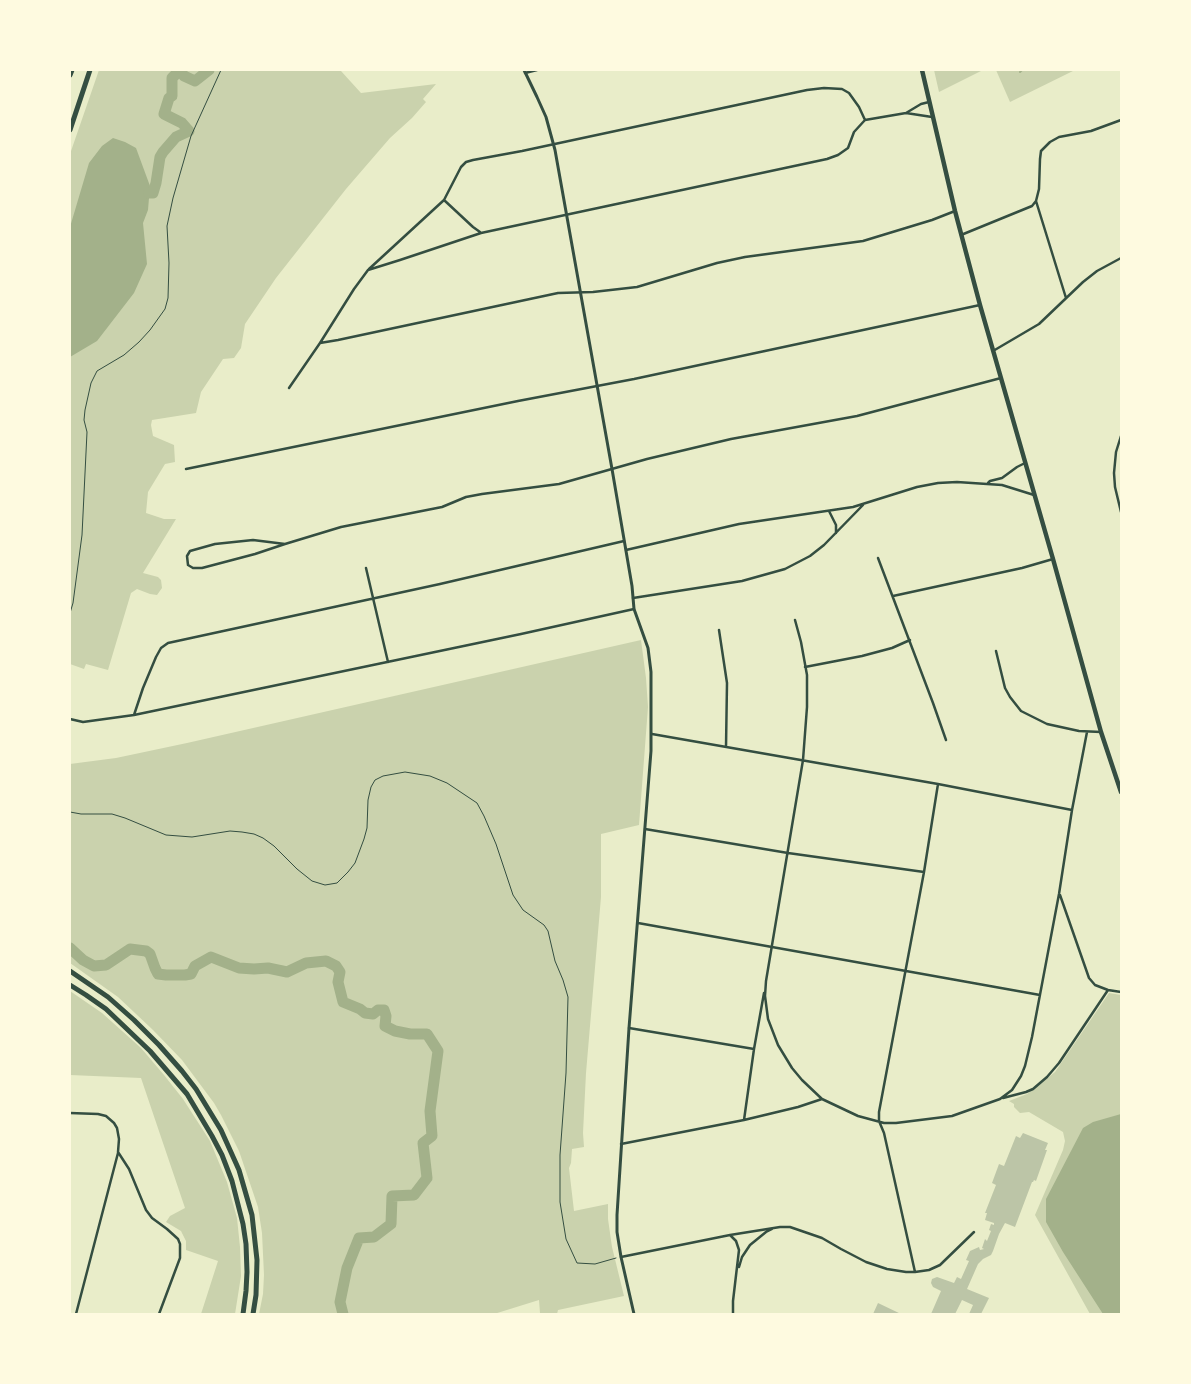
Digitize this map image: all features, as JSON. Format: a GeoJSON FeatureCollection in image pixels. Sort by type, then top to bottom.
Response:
{"type":"FeatureCollection","features":[{"type":"Feature","properties":{"kind":"highway"},"geometry":{"type":"LineString","coordinates":[[70,75],[72,70]]}},
{"type":"Feature","properties":{"kind":"highway"},"geometry":{"type":"LineString","coordinates":[[70,130],[90,70]]}},
{"type":"Feature","properties":{"kind":"highway"},"geometry":{"type":"LineString","coordinates":[[70,971],[108,998],[155,1040],[189,1080],[205,1102],[221,1130],[239,1170],[252,1215],[257,1260],[256,1295],[253,1314]]}},
{"type":"Feature","properties":{"kind":"highway"},"geometry":{"type":"LineString","coordinates":[[70,985],[96,1001],[116,1017],[156,1057],[192,1102],[215,1140],[233,1185],[245,1235],[247,1272],[243,1314]]}},
{"type":"Feature","properties":{"kind":"main road"},"geometry":{"type":"LineString","coordinates":[[922,70],[955,211],[980,305],[1101,732],[1121,792]]}},
{"type":"Feature","properties":{"kind":"street"},"geometry":{"type":"LineString","coordinates":[[537,70],[524,72],[538,97],[546,117],[553,144],[612,469],[634,609],[648,648],[651,672],[652,734],[629,1028],[617,1215],[617,1232],[621,1257],[634,1314]]}},
{"type":"Feature","properties":{"kind":"street"},"geometry":{"type":"LineString","coordinates":[[289,388],[368,270],[444,200],[457,172],[466,162],[824,88],[842,90],[848,93],[859,107],[865,120]]}},
{"type":"Feature","properties":{"kind":"street"},"geometry":{"type":"LineString","coordinates":[[906,113],[921,104],[929,102]]}},
{"type":"Feature","properties":{"kind":"street"},"geometry":{"type":"LineString","coordinates":[[368,270],[481,233],[838,156],[848,148],[854,132],[865,120],[906,113],[932,117]]}},
{"type":"Feature","properties":{"kind":"street"},"geometry":{"type":"LineString","coordinates":[[961,235],[1029,208],[1036,201],[1039,189],[1041,152],[1050,142],[1058,137],[1092,131],[1121,120]]}},
{"type":"Feature","properties":{"kind":"street"},"geometry":{"type":"LineString","coordinates":[[444,200],[481,233]]}},
{"type":"Feature","properties":{"kind":"street"},"geometry":{"type":"LineString","coordinates":[[1036,201],[1066,298]]}},
{"type":"Feature","properties":{"kind":"street"},"geometry":{"type":"LineString","coordinates":[[320,343],[558,292],[593,292],[637,287],[745,257],[863,241],[955,211]]}},
{"type":"Feature","properties":{"kind":"street"},"geometry":{"type":"LineString","coordinates":[[993,351],[1039,324],[1083,282],[1097,271],[1121,258]]}},
{"type":"Feature","properties":{"kind":"street"},"geometry":{"type":"LineString","coordinates":[[186,469],[597,386],[980,305]]}},
{"type":"Feature","properties":{"kind":"street"},"geometry":{"type":"LineString","coordinates":[[285,544],[253,540],[215,544],[190,552],[187,556],[188,565],[193,568],[202,568],[255,554],[341,527],[442,507],[466,497],[559,484],[646,458],[731,439],[857,416],[1001,378]]}},
{"type":"Feature","properties":{"kind":"street"},"geometry":{"type":"LineString","coordinates":[[1121,436],[1116,452],[1114,473],[1121,512]]}},
{"type":"Feature","properties":{"kind":"street"},"geometry":{"type":"LineString","coordinates":[[988,483],[1002,478],[1025,463]]}},
{"type":"Feature","properties":{"kind":"street"},"geometry":{"type":"LineString","coordinates":[[626,550],[739,524],[853,507],[917,487],[938,483],[988,483],[1006,486],[1034,495]]}},
{"type":"Feature","properties":{"kind":"street"},"geometry":{"type":"LineString","coordinates":[[633,598],[742,581],[785,569],[810,556],[824,545],[864,504]]}},
{"type":"Feature","properties":{"kind":"street"},"geometry":{"type":"LineString","coordinates":[[829,511],[836,525],[836,532]]}},
{"type":"Feature","properties":{"kind":"street"},"geometry":{"type":"LineString","coordinates":[[134,715],[156,657],[161,648],[168,643],[440,584],[624,541]]}},
{"type":"Feature","properties":{"kind":"street"},"geometry":{"type":"LineString","coordinates":[[878,558],[946,740]]}},
{"type":"Feature","properties":{"kind":"street"},"geometry":{"type":"LineString","coordinates":[[893,596],[1022,568],[1053,559]]}},
{"type":"Feature","properties":{"kind":"street"},"geometry":{"type":"LineString","coordinates":[[366,568],[388,662]]}},
{"type":"Feature","properties":{"kind":"street"},"geometry":{"type":"LineString","coordinates":[[70,719],[83,722],[134,715],[634,609]]}},
{"type":"Feature","properties":{"kind":"street"},"geometry":{"type":"LineString","coordinates":[[744,1120],[754,1049],[803,760],[807,707],[807,675],[795,620]]}},
{"type":"Feature","properties":{"kind":"street"},"geometry":{"type":"LineString","coordinates":[[719,630],[727,683],[726,747]]}},
{"type":"Feature","properties":{"kind":"street"},"geometry":{"type":"LineString","coordinates":[[806,666],[862,656],[892,648],[910,640]]}},
{"type":"Feature","properties":{"kind":"street"},"geometry":{"type":"LineString","coordinates":[[996,651],[1005,688],[1021,711],[1047,724],[1087,732],[1101,732]]}},
{"type":"Feature","properties":{"kind":"street"},"geometry":{"type":"LineString","coordinates":[[1000,1099],[1012,1090],[1026,1066],[1059,894],[1087,732]]}},
{"type":"Feature","properties":{"kind":"street"},"geometry":{"type":"LineString","coordinates":[[652,734],[938,784],[1072,810]]}},
{"type":"Feature","properties":{"kind":"street"},"geometry":{"type":"LineString","coordinates":[[915,1272],[884,1133],[879,1122],[879,1112],[924,872],[938,784]]}},
{"type":"Feature","properties":{"kind":"street"},"geometry":{"type":"LineString","coordinates":[[645,829],[788,853],[924,872]]}},
{"type":"Feature","properties":{"kind":"street"},"geometry":{"type":"LineString","coordinates":[[1059,894],[1090,978],[1095,985],[1121,992]]}},
{"type":"Feature","properties":{"kind":"street"},"geometry":{"type":"LineString","coordinates":[[638,923],[1040,995]]}},
{"type":"Feature","properties":{"kind":"street"},"geometry":{"type":"LineString","coordinates":[[766,981],[765,996],[768,1019],[778,1045],[792,1068],[822,1100],[858,1116],[884,1123],[952,1116],[1032,1089],[1059,1063],[1108,990]]}},
{"type":"Feature","properties":{"kind":"street"},"geometry":{"type":"LineString","coordinates":[[629,1028],[754,1049]]}},
{"type":"Feature","properties":{"kind":"street"},"geometry":{"type":"LineString","coordinates":[[621,1144],[744,1120],[822,1100]]}},
{"type":"Feature","properties":{"kind":"street"},"geometry":{"type":"LineString","coordinates":[[70,1112],[98,1114],[110,1119],[117,1128],[119,1138],[118,1152],[76,1314]]}},
{"type":"Feature","properties":{"kind":"street"},"geometry":{"type":"LineString","coordinates":[[118,1152],[129,1169],[146,1210],[152,1218],[178,1239],[180,1244],[180,1258],[159,1314]]}},
{"type":"Feature","properties":{"kind":"street"},"geometry":{"type":"LineString","coordinates":[[621,1257],[730,1235],[790,1226],[822,1238],[866,1262],[887,1269],[915,1272],[930,1270],[940,1266],[974,1232]]}},
{"type":"Feature","properties":{"kind":"street"},"geometry":{"type":"LineString","coordinates":[[737,1270],[750,1245],[766,1232],[780,1227]]}},
{"type":"Feature","properties":{"kind":"street"},"geometry":{"type":"LineString","coordinates":[[730,1235],[736,1241],[739,1250],[733,1314]]}},
{"type":"Feature","properties":{"kind":"path"},"geometry":{"type":"LineString","coordinates":[[70,614],[82,535],[87,432],[84,420],[91,383],[96,371],[124,355],[139,342],[165,309],[168,298],[169,263],[166,226],[191,136],[220,70]]}},
{"type":"Feature","properties":{"kind":"path"},"geometry":{"type":"LineString","coordinates":[[70,812],[112,814],[166,835],[192,837],[230,831],[248,833],[263,838],[274,846],[312,881],[318,884],[330,885],[337,883],[348,872],[360,853],[367,828],[368,800],[375,780],[404,772],[430,776],[447,783],[477,803],[493,837],[513,895],[523,910],[544,925],[548,931],[554,960],[568,997],[566,1073],[560,1155],[560,1202],[566,1239],[577,1263],[595,1264],[621,1257]]}},
{"type":"Feature","properties":{"kind":"shaded area"},"geometry":{"type":"Polygon","coordinates":[[[99,70],[335,70],[341,71],[361,93],[436,84],[423,99],[426,102],[390,138],[346,189],[276,278],[245,324],[241,348],[234,358],[223,359],[201,392],[196,413],[152,420],[153,436],[174,445],[175,462],[165,464],[148,492],[146,513],[164,519],[176,519],[143,573],[158,577],[161,580],[162,588],[157,595],[137,589],[131,593],[108,670],[86,664],[84,669],[70,664],[70,154],[99,70]]]}},
{"type":"Feature","properties":{"kind":"shaded area"},"geometry":{"type":"Polygon","coordinates":[[[934,70],[983,70],[939,92],[934,70]]]}},
{"type":"Feature","properties":{"kind":"shaded area"},"geometry":{"type":"Polygon","coordinates":[[[996,70],[1075,70],[1010,102],[996,70]]]}},
{"type":"Feature","properties":{"kind":"shaded area"},"geometry":{"type":"Polygon","coordinates":[[[113,138],[136,148],[150,186],[148,210],[143,223],[147,264],[134,293],[97,341],[70,357],[70,227],[89,163],[102,146],[113,138]]]}},
{"type":"Feature","properties":{"kind":"shaded area"},"geometry":{"type":"Polygon","coordinates":[[[641,640],[648,707],[639,825],[601,834],[601,897],[586,1073],[584,1147],[572,1149],[569,1168],[574,1211],[608,1204],[612,1247],[624,1296],[558,1310],[557,1314],[540,1313],[539,1300],[494,1314],[259,1314],[264,1275],[262,1233],[258,1207],[239,1151],[221,1115],[182,1060],[153,1030],[118,997],[70,963],[70,764],[116,758],[187,743],[641,640]]]}},
{"type":"Feature","properties":{"kind":"shaded area"},"geometry":{"type":"Polygon","coordinates":[[[70,991],[102,1013],[141,1048],[183,1099],[210,1141],[227,1182],[237,1218],[241,1276],[235,1314],[201,1314],[218,1261],[186,1250],[186,1241],[181,1231],[166,1222],[170,1216],[185,1208],[141,1078],[70,1075],[70,991]]]}},
{"type":"Feature","properties":{"kind":"shaded area"},"geometry":{"type":"Polygon","coordinates":[[[1109,993],[1121,995],[1121,1314],[1090,1314],[1035,1215],[1063,1150],[1065,1141],[1063,1132],[1029,1112],[1020,1113],[1014,1107],[1014,1104],[1009,1101],[1027,1094],[1055,1072],[1109,993]]]}},
{"type":"Feature","properties":{"kind":"shaded area"},"geometry":{"type":"Polygon","coordinates":[[[1121,1114],[1121,1314],[1103,1314],[1046,1222],[1046,1199],[1083,1128],[1093,1122],[1121,1114]]]}},
{"type":"Feature","properties":{"kind":"building"},"geometry":{"type":"Polygon","coordinates":[[[1023,1133],[1048,1143],[1045,1150],[1047,1150],[1036,1181],[1032,1182],[1015,1227],[1005,1223],[991,1255],[978,1264],[967,1289],[989,1298],[981,1314],[969,1314],[973,1305],[962,1300],[955,1314],[931,1314],[941,1291],[933,1287],[932,1279],[937,1277],[954,1283],[957,1277],[961,1279],[969,1261],[966,1260],[970,1251],[979,1247],[980,1250],[984,1249],[982,1248],[985,1239],[987,1241],[991,1231],[989,1230],[991,1224],[994,1225],[994,1223],[985,1220],[987,1213],[985,1213],[996,1185],[992,1183],[999,1164],[1004,1166],[1016,1136],[1020,1138],[1023,1133]]]}},
{"type":"Feature","properties":{"kind":"building"},"geometry":{"type":"Polygon","coordinates":[[[878,1303],[901,1314],[873,1314],[878,1303]]]}},
{"type":"Feature","properties":{"kind":"waterway"},"geometry":{"type":"LineString","coordinates":[[149,193],[153,193],[160,157],[163,152],[176,137],[189,131],[182,123],[164,114],[169,98],[172,96],[172,78],[177,73],[182,73],[184,76],[195,81],[209,70]]}},
{"type":"Feature","properties":{"kind":"waterway"},"geometry":{"type":"LineString","coordinates":[[70,948],[83,960],[94,966],[106,965],[130,949],[146,951],[150,954],[158,974],[166,975],[191,974],[195,966],[211,957],[239,968],[268,968],[287,972],[306,963],[326,961],[336,966],[340,972],[338,982],[343,1002],[365,1013],[373,1014],[378,1010],[384,1010],[386,1016],[385,1026],[395,1031],[410,1034],[427,1034],[438,1051],[430,1111],[432,1136],[423,1143],[427,1178],[414,1195],[392,1196],[391,1224],[374,1237],[359,1238],[347,1268],[340,1302],[343,1314]]}}]}
